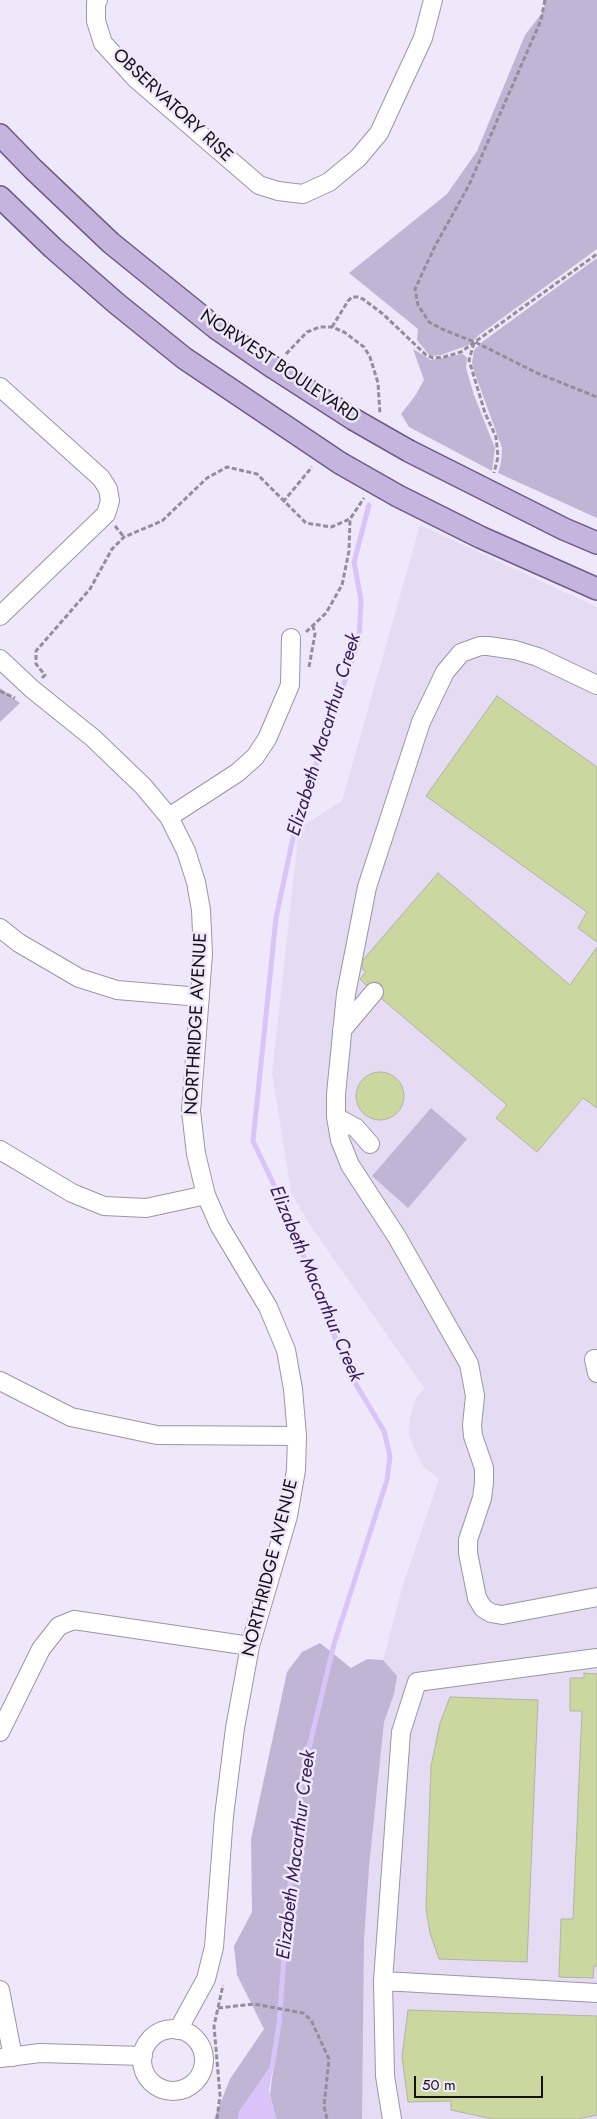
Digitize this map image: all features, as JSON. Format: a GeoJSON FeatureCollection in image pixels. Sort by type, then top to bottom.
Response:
{"type":"FeatureCollection","features":[{"type":"Feature","properties":{"kind":"main road","name":"NORWEST BOULEVARD"},"geometry":{"type":"LineString","coordinates":[[0,135],[111,243],[216,328],[274,368],[353,419],[409,451],[564,530],[597,543]]}},
{"type":"Feature","properties":{"kind":"main road"},"geometry":{"type":"LineString","coordinates":[[0,197],[81,272],[184,358],[332,458],[398,496],[523,557],[597,589]]}},
{"type":"Feature","properties":{"kind":"street","name":"OBSERVATORY RISE"},"geometry":{"type":"LineString","coordinates":[[98,0],[96,3],[96,21],[103,43],[136,79],[259,185],[278,191],[303,194],[329,182],[358,158],[379,132],[423,38],[433,0]]}},
{"type":"Feature","properties":{"kind":"street"},"geometry":{"type":"LineString","coordinates":[[0,387],[101,478],[108,488],[110,501],[106,514],[0,616]]}},
{"type":"Feature","properties":{"kind":"street"},"geometry":{"type":"LineString","coordinates":[[169,817],[237,773],[255,757],[267,739],[290,685],[292,638]]}},
{"type":"Feature","properties":{"kind":"street"},"geometry":{"type":"LineString","coordinates":[[597,685],[538,657],[515,650],[488,646],[480,646],[461,653],[445,672],[421,722],[367,887],[350,972],[336,1094],[336,1117],[340,1140],[350,1165],[397,1237],[469,1364],[475,1396],[472,1424],[473,1436],[484,1468],[484,1483],[482,1498],[468,1540],[468,1553],[478,1598],[483,1608],[491,1613],[502,1615],[597,1597]]}},
{"type":"Feature","properties":{"kind":"street","name":"NORTHRIDGE AVENUE"},"geometry":{"type":"LineString","coordinates":[[0,659],[32,689],[93,738],[143,786],[169,817],[188,859],[196,882],[201,910],[203,954],[191,1110],[196,1154],[206,1195],[219,1225],[268,1306],[286,1350],[293,1389],[297,1436],[296,1470],[288,1516],[250,1646],[235,1728],[224,1816],[214,1947],[206,1979],[178,2030]]}},
{"type":"Feature","properties":{"kind":"street"},"geometry":{"type":"LineString","coordinates":[[0,928],[19,943],[79,978],[117,990],[200,997]]}},
{"type":"Feature","properties":{"kind":"street"},"geometry":{"type":"LineString","coordinates":[[342,1030],[374,992]]}},
{"type":"Feature","properties":{"kind":"street"},"geometry":{"type":"LineString","coordinates":[[336,1117],[356,1128],[370,1144]]}},
{"type":"Feature","properties":{"kind":"street"},"geometry":{"type":"LineString","coordinates":[[0,1150],[72,1193],[104,1206],[146,1208],[206,1195]]}},
{"type":"Feature","properties":{"kind":"street"},"geometry":{"type":"LineString","coordinates":[[597,1359],[594,1360],[597,1373]]}},
{"type":"Feature","properties":{"kind":"street"},"geometry":{"type":"LineString","coordinates":[[0,1381],[71,1417],[157,1435],[297,1436]]}},
{"type":"Feature","properties":{"kind":"street"},"geometry":{"type":"LineString","coordinates":[[0,1732],[41,1649],[59,1626],[74,1620],[250,1646]]}},
{"type":"Feature","properties":{"kind":"street"},"geometry":{"type":"LineString","coordinates":[[392,2119],[385,2076],[383,1981],[401,1732],[417,1682],[597,1658]]}},
{"type":"Feature","properties":{"kind":"street"},"geometry":{"type":"LineString","coordinates":[[383,1981],[597,1994]]}},
{"type":"Feature","properties":{"kind":"street"},"geometry":{"type":"LineString","coordinates":[[0,1990],[7,2057],[40,2053],[142,2056]]}},
{"type":"Feature","properties":{"kind":"street"},"geometry":{"type":"LineString","coordinates":[[178,2030],[192,2035],[201,2046],[204,2053],[204,2068],[192,2085],[185,2089],[171,2091],[157,2087],[147,2077],[142,2063],[142,2056],[145,2048],[155,2035],[162,2031],[178,2030]]}},
{"type":"Feature","properties":{"kind":"path"},"geometry":{"type":"LineString","coordinates":[[545,0],[541,20],[469,185],[435,246],[415,289],[418,305],[429,322],[537,373],[597,397]]}},
{"type":"Feature","properties":{"kind":"path"},"geometry":{"type":"LineString","coordinates":[[332,327],[348,301],[352,297],[358,297],[383,314],[420,351],[432,358],[461,352],[597,254]]}},
{"type":"Feature","properties":{"kind":"path"},"geometry":{"type":"LineString","coordinates":[[285,355],[307,332],[320,327],[332,327],[344,332],[364,348],[370,358],[378,383],[380,416]]}},
{"type":"Feature","properties":{"kind":"path"},"geometry":{"type":"LineString","coordinates":[[474,342],[469,360],[471,369],[485,413],[496,437],[498,458],[492,480]]}},
{"type":"Feature","properties":{"kind":"path"},"geometry":{"type":"LineString","coordinates":[[283,502],[332,458]]}},
{"type":"Feature","properties":{"kind":"path"},"geometry":{"type":"LineString","coordinates":[[45,675],[36,664],[36,652],[90,589],[112,549],[124,538],[162,521],[207,478],[227,467],[257,474],[306,523],[331,527],[350,518]]}},
{"type":"Feature","properties":{"kind":"path"},"geometry":{"type":"LineString","coordinates":[[292,638],[309,631],[326,613],[342,585],[349,551],[350,518],[365,495]]}},
{"type":"Feature","properties":{"kind":"path"},"geometry":{"type":"LineString","coordinates":[[307,677],[314,641],[313,626]]}},
{"type":"Feature","properties":{"kind":"path"},"geometry":{"type":"LineString","coordinates":[[0,690],[23,701]]}},
{"type":"Feature","properties":{"kind":"path"},"geometry":{"type":"LineString","coordinates":[[217,2119],[220,2095],[214,2026],[224,1981]]}},
{"type":"Feature","properties":{"kind":"path"},"geometry":{"type":"LineString","coordinates":[[218,2008],[254,2004],[303,2014],[311,2020],[329,2059],[324,2106],[327,2119]]}},
{"type":"Feature","properties":{"kind":"shaded area"},"geometry":{"type":"Polygon","coordinates":[[[543,0],[597,0],[597,249],[479,335],[469,345],[441,355],[430,356],[417,340],[418,329],[349,273],[447,194],[477,151],[525,35],[545,9],[543,0]]]}},
{"type":"Feature","properties":{"kind":"shaded area"},"geometry":{"type":"Polygon","coordinates":[[[597,258],[597,518],[498,473],[502,448],[472,363],[474,350],[482,342],[597,258]]]}},
{"type":"Feature","properties":{"kind":"shaded area"},"geometry":{"type":"Polygon","coordinates":[[[413,349],[431,360],[463,354],[467,358],[466,368],[474,395],[495,448],[492,471],[409,427],[401,414],[415,396],[424,380],[413,349]]]}},
{"type":"Feature","properties":{"kind":"shaded area"},"geometry":{"type":"Polygon","coordinates":[[[420,525],[597,607],[597,2119],[352,2119],[348,2061],[383,1660],[402,1588],[439,1479],[423,1466],[409,1434],[410,1417],[415,1400],[424,1388],[310,1225],[291,1192],[272,1073],[299,828],[342,801],[420,525]]]}},
{"type":"Feature","properties":{"kind":"shaded area"},"geometry":{"type":"Polygon","coordinates":[[[0,688],[20,703],[0,722],[0,688]]]}},
{"type":"Feature","properties":{"kind":"shaded area"},"geometry":{"type":"Polygon","coordinates":[[[431,1108],[467,1139],[408,1208],[372,1176],[431,1108]]]}},
{"type":"Feature","properties":{"kind":"shaded area"},"geometry":{"type":"Polygon","coordinates":[[[320,1643],[351,1668],[367,1659],[383,1660],[397,1676],[394,1694],[384,1722],[369,1867],[364,1940],[362,2119],[276,2119],[270,2095],[274,2062],[239,2112],[238,2119],[214,2119],[230,2079],[264,2029],[237,1975],[234,1946],[252,1912],[251,1839],[287,1672],[302,1652],[320,1643]]]}},
{"type":"Feature","properties":{"kind":"shaded area"},"geometry":{"type":"Polygon","coordinates":[[[274,2061],[269,2091],[276,2119],[238,2119],[239,2112],[274,2061]]]}},
{"type":"Feature","properties":{"kind":"building"},"geometry":{"type":"Polygon","coordinates":[[[497,696],[597,767],[597,942],[578,928],[587,912],[426,796],[497,696]]]}},
{"type":"Feature","properties":{"kind":"building"},"geometry":{"type":"Polygon","coordinates":[[[438,873],[570,985],[597,947],[597,1108],[583,1098],[537,1152],[496,1118],[507,1105],[382,999],[384,993],[381,984],[375,982],[366,985],[360,979],[366,972],[362,969],[363,960],[438,873]]]}},
{"type":"Feature","properties":{"kind":"building"},"geometry":{"type":"Polygon","coordinates":[[[375,1072],[385,1072],[397,1079],[404,1091],[404,1101],[397,1113],[385,1120],[375,1120],[367,1116],[360,1109],[356,1101],[356,1091],[360,1083],[367,1076],[375,1072]]]}},
{"type":"Feature","properties":{"kind":"building"},"geometry":{"type":"Polygon","coordinates":[[[584,1673],[597,1674],[597,1966],[594,1966],[593,1978],[559,1977],[561,1919],[573,1919],[582,1711],[570,1711],[570,1678],[584,1678],[584,1673]]]}},
{"type":"Feature","properties":{"kind":"building"},"geometry":{"type":"Polygon","coordinates":[[[450,1697],[538,1700],[527,1962],[439,1959],[430,1933],[426,1908],[431,1766],[440,1723],[450,1697]]]}},
{"type":"Feature","properties":{"kind":"building"},"geometry":{"type":"Polygon","coordinates":[[[408,2010],[597,2016],[597,2115],[578,2119],[492,2119],[451,2110],[451,2101],[408,2102],[402,2057],[408,2010]]]}},
{"type":"Feature","properties":{"kind":"waterway","name":"Elizabeth Macarthur Creek"},"geometry":{"type":"LineString","coordinates":[[272,2067],[279,2024],[288,1904],[302,1777],[334,1644],[387,1480],[390,1456],[384,1431],[348,1371],[285,1208],[253,1141],[276,918],[297,819],[359,640],[361,600],[354,562],[369,505]]}}]}
